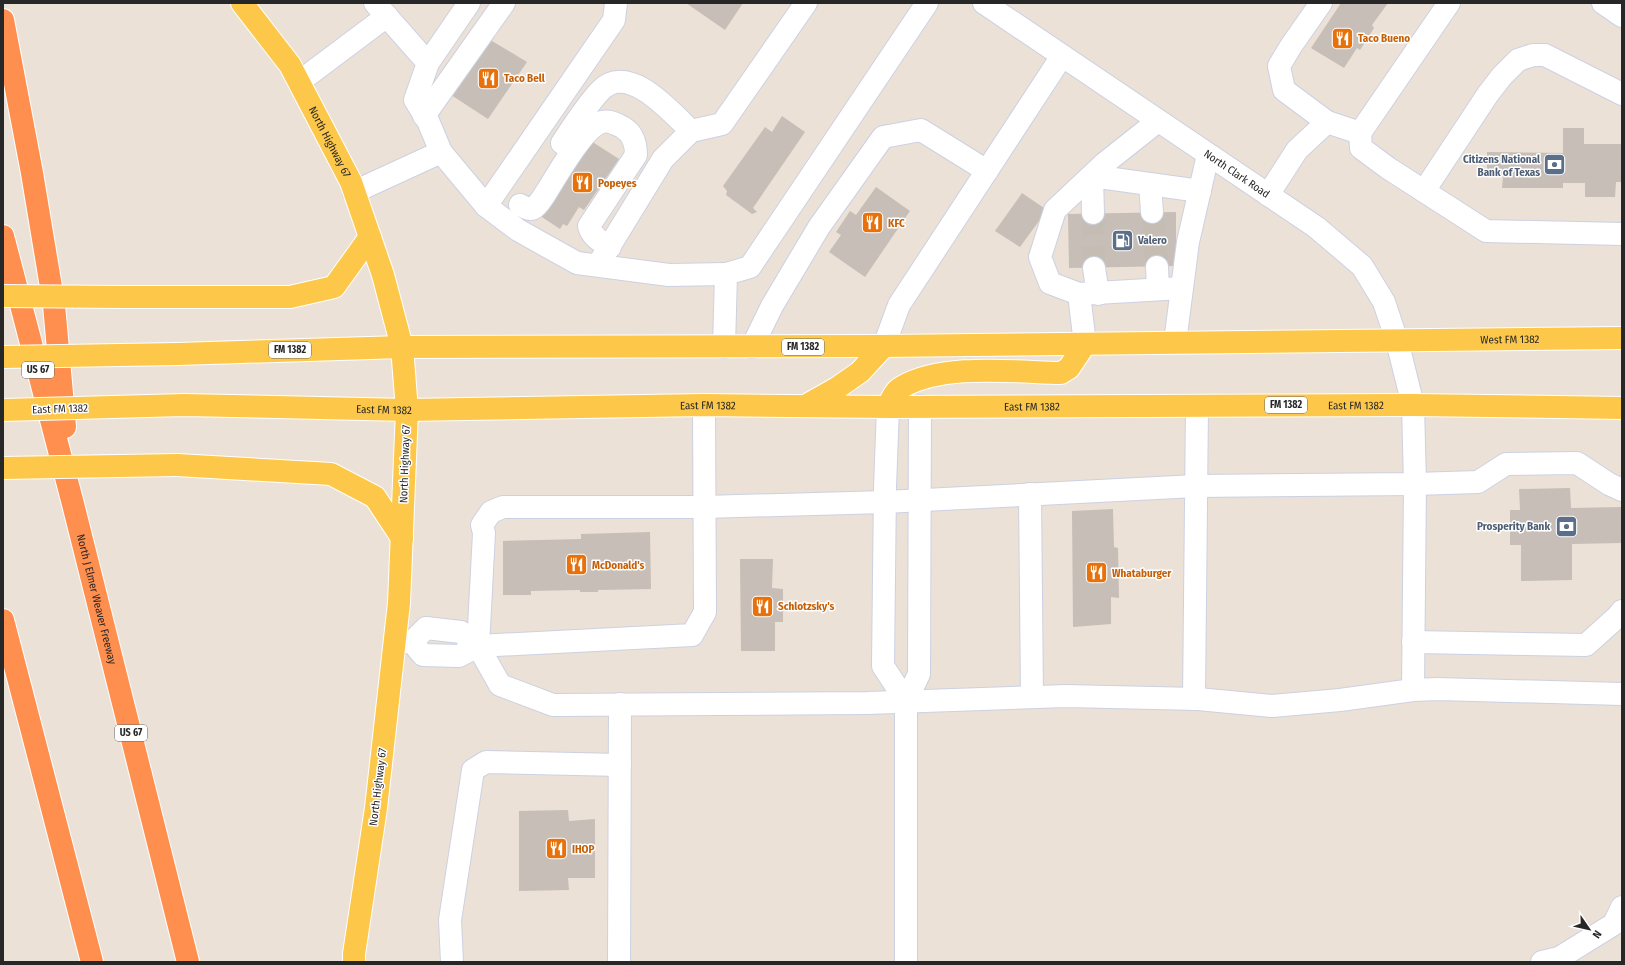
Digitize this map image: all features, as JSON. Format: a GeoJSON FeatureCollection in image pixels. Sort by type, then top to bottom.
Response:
{"type":"FeatureCollection","features":[{"type":"Feature","properties":{"kind":"highway"},"geometry":{"type":"LineString","coordinates":[[3,20],[32,173],[54,305],[73,504]]}},
{"type":"Feature","properties":{"kind":"highway","name":"North J Elmer Weaver Freeway"},"geometry":{"type":"LineString","coordinates":[[3,236],[73,504],[188,962]]}},
{"type":"Feature","properties":{"kind":"highway"},"geometry":{"type":"LineString","coordinates":[[3,620],[92,962]]}},
{"type":"Feature","properties":{"kind":"main road","name":"North Highway 67"},"geometry":{"type":"LineString","coordinates":[[242,3],[290,65],[351,182],[383,275],[402,347],[407,410],[399,604],[403,642],[376,808],[354,962]]}},
{"type":"Feature","properties":{"kind":"main road"},"geometry":{"type":"LineString","coordinates":[[3,296],[290,297],[334,286],[370,238]]}},
{"type":"Feature","properties":{"kind":"main road","name":"West FM 1382"},"geometry":{"type":"LineString","coordinates":[[1398,341],[1622,338]]}},
{"type":"Feature","properties":{"kind":"main road","name":"FM 1382"},"geometry":{"type":"LineString","coordinates":[[3,357],[178,354],[402,347],[752,347],[1398,341]]}},
{"type":"Feature","properties":{"kind":"main road"},"geometry":{"type":"LineString","coordinates":[[888,407],[901,387],[931,376],[960,371],[1061,373],[1069,368],[1085,344]]}},
{"type":"Feature","properties":{"kind":"main road"},"geometry":{"type":"LineString","coordinates":[[807,405],[837,388],[860,372],[884,346]]}},
{"type":"Feature","properties":{"kind":"main road","name":"FM 1382"},"geometry":{"type":"LineString","coordinates":[[1413,404],[1622,408]]}},
{"type":"Feature","properties":{"kind":"main road","name":"East FM 1382"},"geometry":{"type":"LineString","coordinates":[[3,410],[184,405],[407,410],[704,405],[888,407],[1413,404]]}},
{"type":"Feature","properties":{"kind":"main road"},"geometry":{"type":"LineString","coordinates":[[3,468],[177,466],[331,474],[375,497],[402,538]]}},
{"type":"Feature","properties":{"kind":"street"},"geometry":{"type":"LineString","coordinates":[[469,3],[428,63],[415,100],[441,152],[486,206],[514,214],[534,208],[543,197],[582,138],[596,125],[603,122],[612,122],[624,128],[632,136],[636,144],[636,155],[589,226],[591,232],[597,240],[610,247]]}},
{"type":"Feature","properties":{"kind":"street"},"geometry":{"type":"LineString","coordinates":[[424,116],[504,3]]}},
{"type":"Feature","properties":{"kind":"street"},"geometry":{"type":"LineString","coordinates":[[486,206],[614,20],[616,3]]}},
{"type":"Feature","properties":{"kind":"street"},"geometry":{"type":"LineString","coordinates":[[598,265],[663,159],[691,131],[722,124],[806,3]]}},
{"type":"Feature","properties":{"kind":"street"},"geometry":{"type":"LineString","coordinates":[[691,131],[656,97],[623,81],[612,83],[601,90],[571,129],[514,214],[518,230],[577,263],[669,275],[726,274],[750,267],[927,3]]}},
{"type":"Feature","properties":{"kind":"street","name":"North Clark Road"},"geometry":{"type":"LineString","coordinates":[[984,3],[1316,227],[1362,266],[1384,302],[1398,341],[1413,404],[1416,484],[1413,690]]}},
{"type":"Feature","properties":{"kind":"street"},"geometry":{"type":"LineString","coordinates":[[1321,3],[1279,66],[1284,90],[1327,122],[1360,133]]}},
{"type":"Feature","properties":{"kind":"street"},"geometry":{"type":"LineString","coordinates":[[1450,3],[1360,133],[1361,148],[1388,168],[1486,231],[1622,234]]}},
{"type":"Feature","properties":{"kind":"street"},"geometry":{"type":"LineString","coordinates":[[1603,3],[1622,16]]}},
{"type":"Feature","properties":{"kind":"street"},"geometry":{"type":"LineString","coordinates":[[299,82],[381,10],[428,63]]}},
{"type":"Feature","properties":{"kind":"street"},"geometry":{"type":"LineString","coordinates":[[1424,191],[1488,94],[1502,76],[1518,60],[1533,55],[1545,55],[1622,94]]}},
{"type":"Feature","properties":{"kind":"street"},"geometry":{"type":"LineString","coordinates":[[884,346],[899,305],[1062,56]]}},
{"type":"Feature","properties":{"kind":"street"},"geometry":{"type":"LineString","coordinates":[[1158,121],[1092,176],[1055,210],[1040,257],[1050,283],[1088,294],[1182,288]]}},
{"type":"Feature","properties":{"kind":"street"},"geometry":{"type":"LineString","coordinates":[[1268,195],[1297,150],[1327,122]]}},
{"type":"Feature","properties":{"kind":"street"},"geometry":{"type":"LineString","coordinates":[[752,347],[772,306],[819,227],[883,137],[921,130],[987,171]]}},
{"type":"Feature","properties":{"kind":"street"},"geometry":{"type":"LineString","coordinates":[[354,192],[441,152]]}},
{"type":"Feature","properties":{"kind":"street"},"geometry":{"type":"LineString","coordinates":[[1175,342],[1188,242],[1208,155]]}},
{"type":"Feature","properties":{"kind":"street"},"geometry":{"type":"LineString","coordinates":[[1092,176],[1200,191]]}},
{"type":"Feature","properties":{"kind":"street"},"geometry":{"type":"LineString","coordinates":[[1092,176],[1093,213]]}},
{"type":"Feature","properties":{"kind":"street"},"geometry":{"type":"LineString","coordinates":[[1150,184],[1152,212]]}},
{"type":"Feature","properties":{"kind":"street"},"geometry":{"type":"LineString","coordinates":[[1157,267],[1158,289]]}},
{"type":"Feature","properties":{"kind":"street"},"geometry":{"type":"LineString","coordinates":[[1085,344],[1088,294],[1094,268]]}},
{"type":"Feature","properties":{"kind":"street"},"geometry":{"type":"LineString","coordinates":[[724,347],[726,274]]}},
{"type":"Feature","properties":{"kind":"street"},"geometry":{"type":"LineString","coordinates":[[478,646],[692,635],[705,612],[704,405]]}},
{"type":"Feature","properties":{"kind":"street"},"geometry":{"type":"LineString","coordinates":[[906,962],[906,702],[919,674],[920,406]]}},
{"type":"Feature","properties":{"kind":"street"},"geometry":{"type":"LineString","coordinates":[[1194,698],[1197,406]]}},
{"type":"Feature","properties":{"kind":"street"},"geometry":{"type":"LineString","coordinates":[[888,407],[883,666],[906,702]]}},
{"type":"Feature","properties":{"kind":"street"},"geometry":{"type":"LineString","coordinates":[[478,646],[484,534],[482,525],[491,512],[503,507],[704,507],[827,504],[1196,486],[1478,482],[1506,464],[1577,463],[1609,484],[1622,490]]}},
{"type":"Feature","properties":{"kind":"street"},"geometry":{"type":"LineString","coordinates":[[1030,494],[1032,697]]}},
{"type":"Feature","properties":{"kind":"street"},"geometry":{"type":"LineString","coordinates":[[1413,642],[1586,645],[1622,611]]}},
{"type":"Feature","properties":{"kind":"street"},"geometry":{"type":"LineString","coordinates":[[403,642],[426,628],[461,632],[478,646],[500,685],[553,705],[906,702],[1032,697],[1194,698],[1272,706],[1340,700],[1413,690],[1438,689],[1622,694]]}},
{"type":"Feature","properties":{"kind":"street"},"geometry":{"type":"LineString","coordinates":[[619,962],[620,704]]}},
{"type":"Feature","properties":{"kind":"street"},"geometry":{"type":"LineString","coordinates":[[452,962],[450,920],[473,770],[486,762],[620,765]]}},
{"type":"Feature","properties":{"kind":"street"},"geometry":{"type":"LineString","coordinates":[[1542,962],[1559,958],[1614,924],[1622,907]]}},
{"type":"Feature","properties":{"kind":"building"},"geometry":{"type":"Polygon","coordinates":[[[686,3],[743,3],[725,30],[686,3]]]}},
{"type":"Feature","properties":{"kind":"building","name":"Taco Bueno"},"geometry":{"type":"Polygon","coordinates":[[[1341,3],[1388,3],[1372,25],[1374,28],[1360,50],[1357,48],[1344,68],[1311,48],[1341,3]]]}},
{"type":"Feature","properties":{"kind":"building","name":"Taco Bell"},"geometry":{"type":"Polygon","coordinates":[[[487,38],[527,62],[488,119],[448,93],[487,38]]]}},
{"type":"Feature","properties":{"kind":"building"},"geometry":{"type":"Polygon","coordinates":[[[782,116],[805,132],[753,208],[757,212],[752,214],[726,195],[727,191],[723,186],[765,127],[772,132],[782,116]]]}},
{"type":"Feature","properties":{"kind":"building","name":"Citizens National Bank of Texas"},"geometry":{"type":"Polygon","coordinates":[[[1563,128],[1584,128],[1584,144],[1622,144],[1622,182],[1616,182],[1615,197],[1585,197],[1585,183],[1563,183],[1563,188],[1502,188],[1503,177],[1487,177],[1487,152],[1563,153],[1563,128]]]}},
{"type":"Feature","properties":{"kind":"building","name":"Popeyes"},"geometry":{"type":"Polygon","coordinates":[[[591,141],[619,159],[584,210],[579,207],[567,226],[563,224],[560,229],[539,215],[591,141]]]}},
{"type":"Feature","properties":{"kind":"building","name":"KFC"},"geometry":{"type":"Polygon","coordinates":[[[876,187],[910,211],[865,277],[829,252],[841,235],[836,232],[850,211],[856,215],[876,187]]]}},
{"type":"Feature","properties":{"kind":"building"},"geometry":{"type":"Polygon","coordinates":[[[1022,193],[1047,210],[1020,247],[995,231],[1022,193]]]}},
{"type":"Feature","properties":{"kind":"building","name":"Valero"},"geometry":{"type":"Polygon","coordinates":[[[1176,212],[1176,266],[1069,268],[1068,214],[1176,212]]]}},
{"type":"Feature","properties":{"kind":"building","name":"Prosperity Bank"},"geometry":{"type":"Polygon","coordinates":[[[1570,488],[1571,508],[1622,507],[1622,543],[1572,544],[1572,580],[1521,581],[1521,545],[1510,545],[1510,510],[1520,510],[1519,489],[1570,488]]]}},
{"type":"Feature","properties":{"kind":"building","name":"Whataburger"},"geometry":{"type":"Polygon","coordinates":[[[1113,509],[1114,547],[1118,548],[1119,598],[1111,597],[1111,624],[1073,627],[1072,511],[1113,509]]]}},
{"type":"Feature","properties":{"kind":"building","name":"McDonald's"},"geometry":{"type":"Polygon","coordinates":[[[650,532],[651,589],[598,590],[598,592],[580,592],[580,590],[531,591],[531,595],[503,595],[503,541],[581,539],[581,534],[650,532]]]}},
{"type":"Feature","properties":{"kind":"building","name":"Schlotzsky's"},"geometry":{"type":"Polygon","coordinates":[[[740,559],[773,559],[772,588],[783,589],[783,622],[775,622],[775,651],[741,651],[740,559]]]}},
{"type":"Feature","properties":{"kind":"building","name":"IHOP"},"geometry":{"type":"Polygon","coordinates":[[[568,810],[569,821],[595,819],[595,878],[568,878],[569,890],[519,891],[519,811],[568,810]]]}},
{"type":"Feature","properties":{"kind":"tunnel"},"geometry":{"type":"LineString","coordinates":[[1152,212],[1157,267]]}},
{"type":"Feature","properties":{"kind":"tunnel"},"geometry":{"type":"LineString","coordinates":[[1093,213],[1094,268]]}},
{"type":"Feature","properties":{"kind":"place","name":"Taco Bueno"},"geometry":{"type":"Point","coordinates":[1343,38]}},
{"type":"Feature","properties":{"kind":"place","name":"Taco Bell"},"geometry":{"type":"Point","coordinates":[488,78]}},
{"type":"Feature","properties":{"kind":"place","name":"Citizens National Bank of Texas"},"geometry":{"type":"Point","coordinates":[1555,165]}},
{"type":"Feature","properties":{"kind":"place","name":"Popeyes"},"geometry":{"type":"Point","coordinates":[582,183]}},
{"type":"Feature","properties":{"kind":"place","name":"KFC"},"geometry":{"type":"Point","coordinates":[872,223]}},
{"type":"Feature","properties":{"kind":"place","name":"Valero"},"geometry":{"type":"Point","coordinates":[1122,240]}},
{"type":"Feature","properties":{"kind":"place","name":"Prosperity Bank"},"geometry":{"type":"Point","coordinates":[1566,526]}},
{"type":"Feature","properties":{"kind":"place","name":"McDonald's"},"geometry":{"type":"Point","coordinates":[577,565]}},
{"type":"Feature","properties":{"kind":"place","name":"Whataburger"},"geometry":{"type":"Point","coordinates":[1096,573]}},
{"type":"Feature","properties":{"kind":"place","name":"Schlotzsky's"},"geometry":{"type":"Point","coordinates":[762,606]}},
{"type":"Feature","properties":{"kind":"place","name":"IHOP"},"geometry":{"type":"Point","coordinates":[557,849]}}]}
